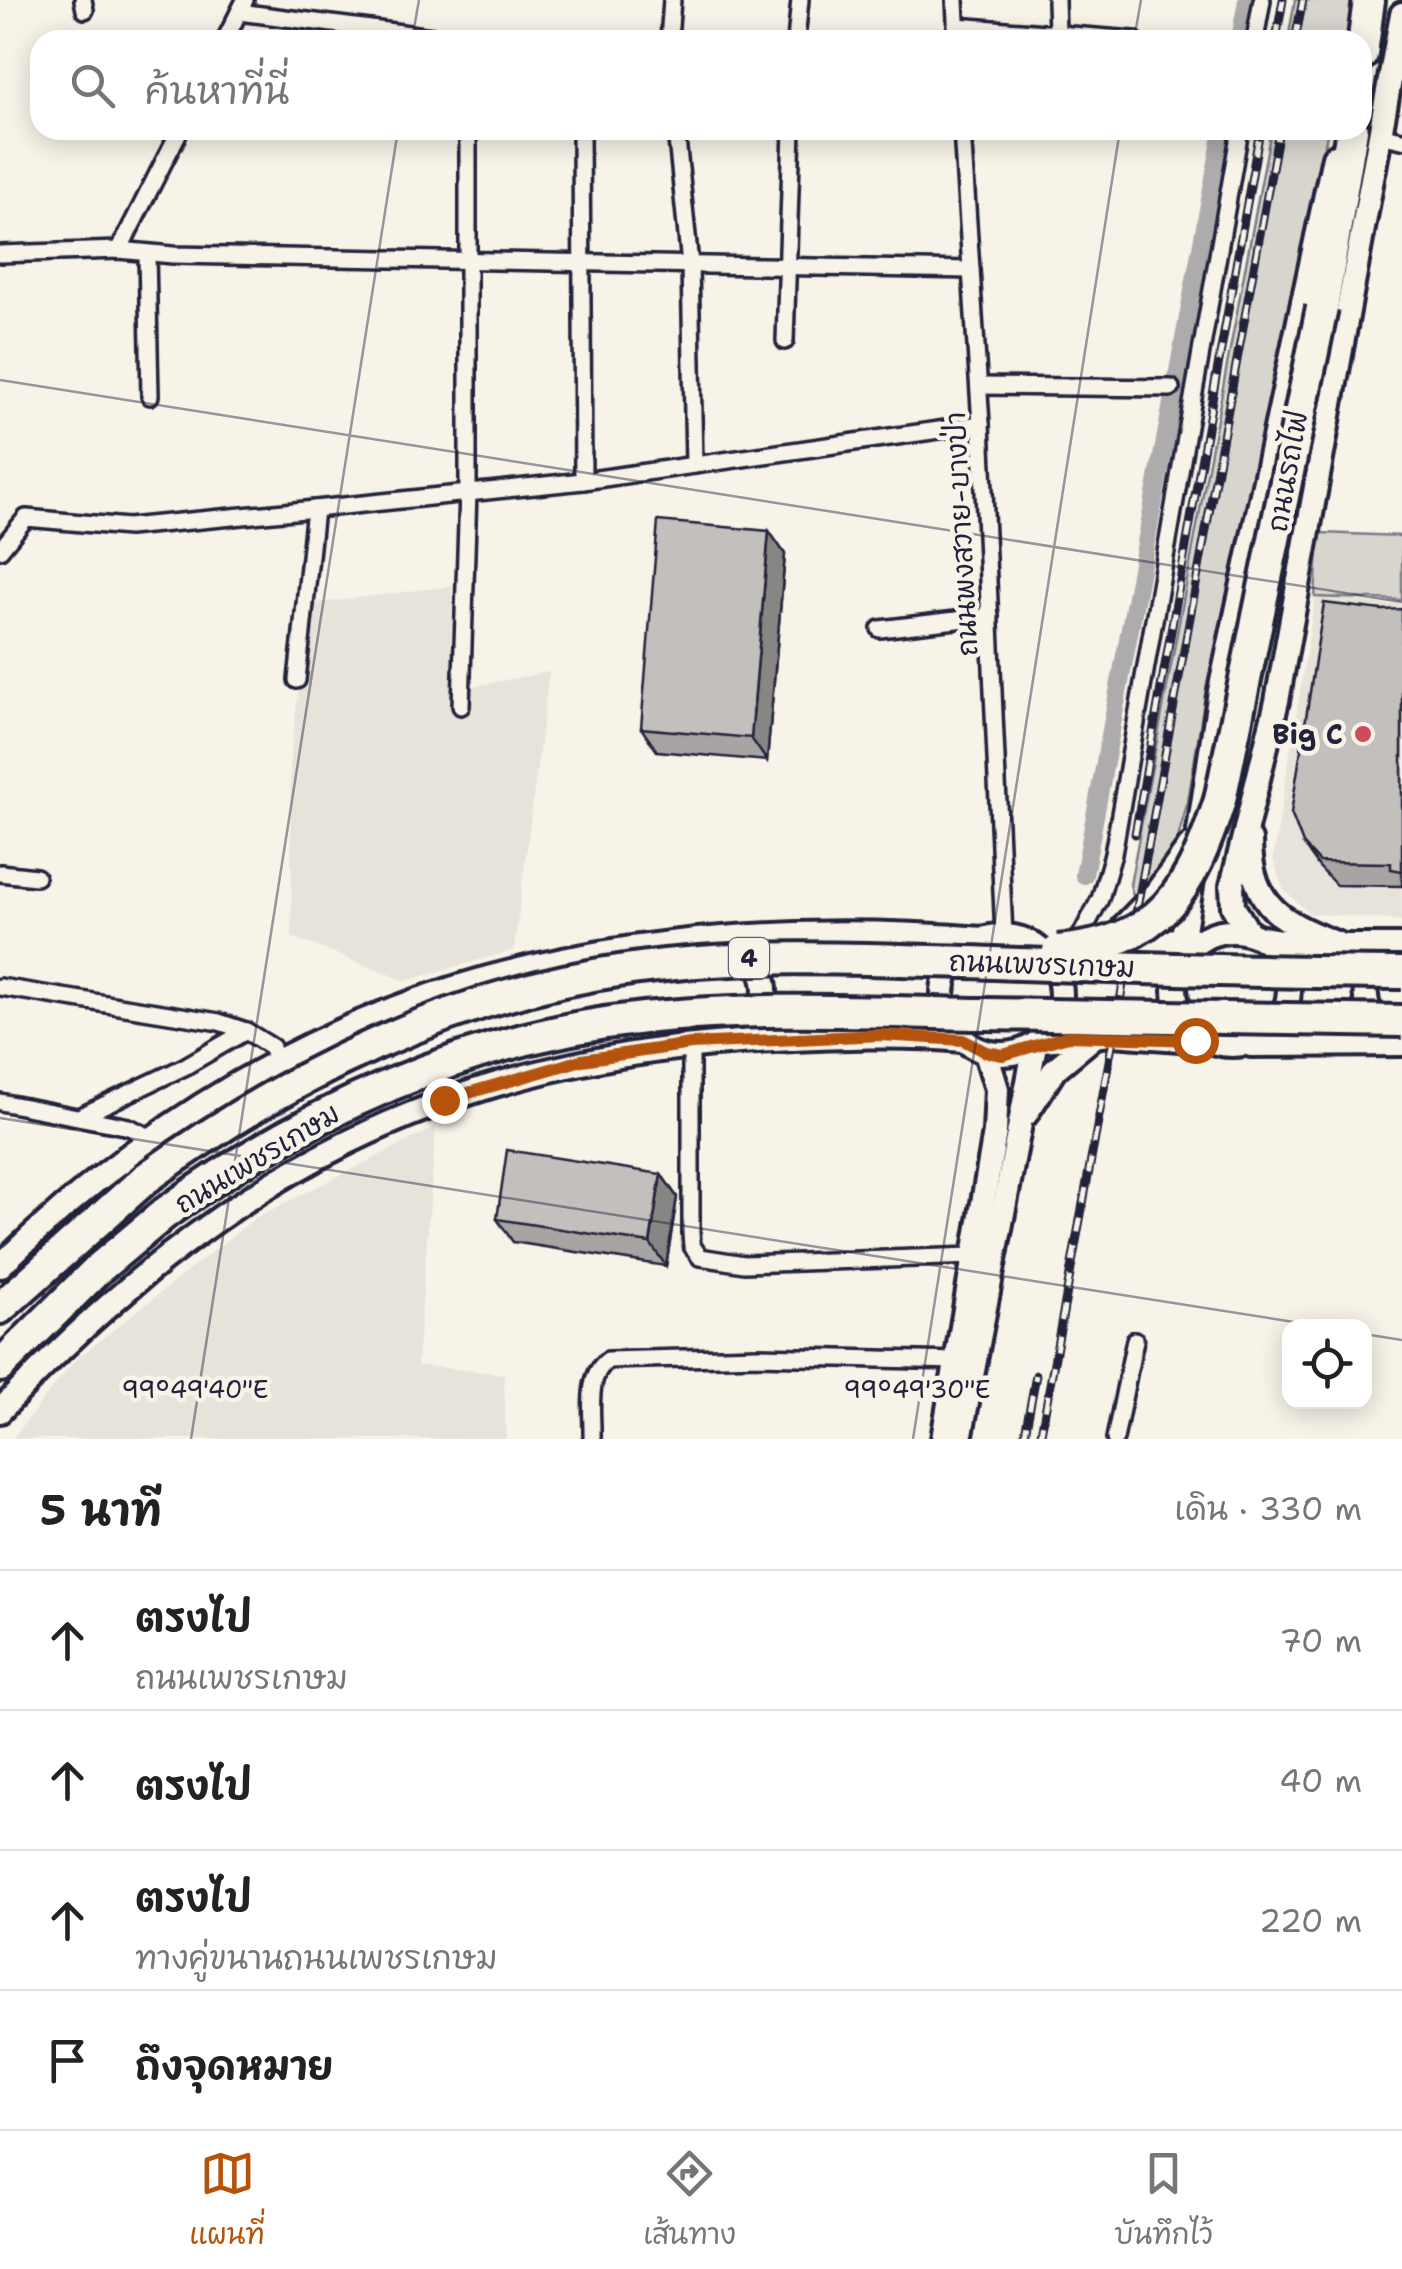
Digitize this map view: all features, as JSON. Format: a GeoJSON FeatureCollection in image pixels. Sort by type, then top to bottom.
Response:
{"type":"FeatureCollection","features":[{"type":"Feature","properties":{"kind":"highway"},"geometry":{"type":"LineString","coordinates":[[1365,30],[1369,0]]}},
{"type":"Feature","properties":{"kind":"highway"},"geometry":{"type":"LineString","coordinates":[[805,957],[1082,949],[1121,938],[1144,926],[1187,886],[1220,800],[1322,308],[1378,135]]}},
{"type":"Feature","properties":{"kind":"highway","name":"ถนนเพชรเกษม"},"geometry":{"type":"LineString","coordinates":[[0,1308],[145,1179],[206,1134],[376,1044],[524,990],[630,969],[805,957],[1402,973]]}},
{"type":"Feature","properties":{"kind":"highway","name":"ถนนเพชรเกษม"},"geometry":{"type":"LineString","coordinates":[[0,1366],[58,1306],[165,1213],[291,1130],[366,1095],[463,1059],[640,1018],[800,1010],[1402,1021]]}},
{"type":"Feature","properties":{"kind":"main road"},"geometry":{"type":"LineString","coordinates":[[1362,30],[1369,0]]}},
{"type":"Feature","properties":{"kind":"main road","name":"ถนนรถไฟ"},"geometry":{"type":"LineString","coordinates":[[1254,935],[1231,897],[1276,701],[1402,14]]}},
{"type":"Feature","properties":{"kind":"main road","name":"ถนนรถไฟ"},"geometry":{"type":"LineString","coordinates":[[1175,988],[1220,691],[1338,140]]}},
{"type":"Feature","properties":{"kind":"main road"},"geometry":{"type":"LineString","coordinates":[[1220,691],[1223,708],[1243,723],[1268,716],[1276,701]]}},
{"type":"Feature","properties":{"kind":"main road"},"geometry":{"type":"LineString","coordinates":[[1251,806],[1252,870],[1263,898],[1288,922],[1343,946]]}},
{"type":"Feature","properties":{"kind":"main road"},"geometry":{"type":"LineString","coordinates":[[1084,943],[1135,917],[1198,833]]}},
{"type":"Feature","properties":{"kind":"main road"},"geometry":{"type":"LineString","coordinates":[[1254,935],[1285,964],[1288,1001],[1269,1032],[1225,1044],[1186,1022],[1175,988],[1186,954],[1216,933],[1254,935],[1286,945],[1402,949]]}},
{"type":"Feature","properties":{"kind":"main road","name":"ถนนเพชรเกษม"},"geometry":{"type":"LineString","coordinates":[[1003,938],[1084,943],[1182,942],[1216,933]]}},
{"type":"Feature","properties":{"kind":"main road","name":"4"},"geometry":{"type":"LineString","coordinates":[[0,1266],[105,1170],[275,1061],[363,1018],[441,991],[622,946],[804,935],[1003,938]]}},
{"type":"Feature","properties":{"kind":"main road"},"geometry":{"type":"LineString","coordinates":[[960,1439],[1038,1043],[1060,1010],[1059,976],[1038,947],[1003,938],[965,948],[944,984],[943,1004],[950,1024],[963,1040],[986,1052],[1003,1055],[1038,1043],[1096,1036],[1175,1036],[1225,1044],[1402,1041]]}},
{"type":"Feature","properties":{"kind":"main road"},"geometry":{"type":"LineString","coordinates":[[0,1410],[114,1296],[188,1238],[312,1158],[444,1100],[582,1060],[737,1031],[749,1024],[764,1002],[763,974],[745,951],[730,945],[622,946]]}},
{"type":"Feature","properties":{"kind":"main road"},"geometry":{"type":"LineString","coordinates":[[1402,949],[1376,961],[1365,989],[1374,1020],[1402,1041]]}},
{"type":"Feature","properties":{"kind":"main road"},"geometry":{"type":"LineString","coordinates":[[644,1048],[881,1035],[963,1040]]}},
{"type":"Feature","properties":{"kind":"main road"},"geometry":{"type":"LineString","coordinates":[[1019,1126],[1055,1069],[1096,1036]]}},
{"type":"Feature","properties":{"kind":"main road"},"geometry":{"type":"LineString","coordinates":[[943,1439],[998,1105],[995,1074],[986,1052]]}},
{"type":"Feature","properties":{"kind":"street"},"geometry":{"type":"LineString","coordinates":[[670,30],[672,0]]}},
{"type":"Feature","properties":{"kind":"street"},"geometry":{"type":"LineString","coordinates":[[797,30],[800,0]]}},
{"type":"Feature","properties":{"kind":"street"},"geometry":{"type":"LineString","coordinates":[[956,0],[956,30]]}},
{"type":"Feature","properties":{"kind":"street"},"geometry":{"type":"LineString","coordinates":[[1056,0],[1056,30]]}},
{"type":"Feature","properties":{"kind":"street"},"geometry":{"type":"LineString","coordinates":[[1257,30],[1262,0]]}},
{"type":"Feature","properties":{"kind":"street"},"geometry":{"type":"LineString","coordinates":[[230,30],[242,6],[393,30]]}},
{"type":"Feature","properties":{"kind":"street"},"geometry":{"type":"LineString","coordinates":[[119,250],[175,140]]}},
{"type":"Feature","properties":{"kind":"street"},"geometry":{"type":"LineString","coordinates":[[461,706],[468,492],[468,140]]}},
{"type":"Feature","properties":{"kind":"street"},"geometry":{"type":"LineString","coordinates":[[581,140],[583,481]]}},
{"type":"Feature","properties":{"kind":"street"},"geometry":{"type":"LineString","coordinates":[[677,140],[690,264],[694,465]]}},
{"type":"Feature","properties":{"kind":"street"},"geometry":{"type":"LineString","coordinates":[[784,341],[792,140]]}},
{"type":"Feature","properties":{"kind":"street","name":"ถนนพงสวาย-บางป่า"},"geometry":{"type":"LineString","coordinates":[[963,140],[982,424],[1003,938]]}},
{"type":"Feature","properties":{"kind":"street"},"geometry":{"type":"LineString","coordinates":[[1084,943],[1113,854],[1238,140]]}},
{"type":"Feature","properties":{"kind":"street"},"geometry":{"type":"LineString","coordinates":[[0,254],[119,250],[147,254],[971,270]]}},
{"type":"Feature","properties":{"kind":"street"},"geometry":{"type":"LineString","coordinates":[[147,254],[150,396]]}},
{"type":"Feature","properties":{"kind":"street"},"geometry":{"type":"LineString","coordinates":[[979,386],[1171,388]]}},
{"type":"Feature","properties":{"kind":"street"},"geometry":{"type":"LineString","coordinates":[[0,550],[26,518],[128,527],[315,509],[583,481],[982,424]]}},
{"type":"Feature","properties":{"kind":"street"},"geometry":{"type":"LineString","coordinates":[[297,680],[315,509]]}},
{"type":"Feature","properties":{"kind":"street"},"geometry":{"type":"LineString","coordinates":[[880,630],[990,616]]}},
{"type":"Feature","properties":{"kind":"street"},"geometry":{"type":"LineString","coordinates":[[0,872],[36,877]]}},
{"type":"Feature","properties":{"kind":"street"},"geometry":{"type":"LineString","coordinates":[[0,988],[219,1022],[246,1030],[272,1047],[275,1061]]}},
{"type":"Feature","properties":{"kind":"street"},"geometry":{"type":"LineString","coordinates":[[81,1116],[246,1030]]}},
{"type":"Feature","properties":{"kind":"street"},"geometry":{"type":"LineString","coordinates":[[691,1044],[691,1232],[692,1246],[700,1257],[744,1264],[973,1256]]}},
{"type":"Feature","properties":{"kind":"street"},"geometry":{"type":"LineString","coordinates":[[0,1102],[129,1127],[152,1138]]}},
{"type":"Feature","properties":{"kind":"street"},"geometry":{"type":"LineString","coordinates":[[1115,1439],[1135,1340]]}},
{"type":"Feature","properties":{"kind":"street"},"geometry":{"type":"LineString","coordinates":[[592,1439],[593,1382],[598,1368],[608,1360],[759,1356],[958,1361]]}},
{"type":"Feature","properties":{"kind":"shaded area"},"geometry":{"type":"Polygon","coordinates":[[[1295,0],[1355,0],[1348,30],[1290,30],[1295,0]]]}},
{"type":"Feature","properties":{"kind":"shaded area"},"geometry":{"type":"Polygon","coordinates":[[[1269,140],[1326,140],[1205,695],[1188,801],[1175,849],[1134,898],[1130,885],[1269,140]]]}},
{"type":"Feature","properties":{"kind":"shaded area"},"geometry":{"type":"Polygon","coordinates":[[[1319,533],[1402,536],[1402,600],[1315,597],[1319,533]]]}},
{"type":"Feature","properties":{"kind":"shaded area"},"geometry":{"type":"Polygon","coordinates":[[[452,586],[451,690],[549,672],[514,950],[406,981],[292,937],[290,758],[310,604],[452,586]]]}},
{"type":"Feature","properties":{"kind":"shaded area"},"geometry":{"type":"Polygon","coordinates":[[[1315,597],[1402,600],[1402,921],[1308,913],[1283,888],[1273,859],[1315,597]]]}},
{"type":"Feature","properties":{"kind":"shaded area"},"geometry":{"type":"Polygon","coordinates":[[[436,1127],[417,1365],[504,1374],[506,1439],[12,1439],[74,1361],[255,1218],[436,1127]]]}},
{"type":"Feature","properties":{"kind":"building"},"geometry":{"type":"Polygon","coordinates":[[[658,521],[769,531],[751,738],[641,728],[658,521]]]}},
{"type":"Feature","properties":{"kind":"building","name":"Big C"},"geometry":{"type":"Polygon","coordinates":[[[1324,603],[1402,609],[1402,871],[1391,869],[1391,863],[1320,862],[1303,844],[1291,813],[1324,603]]]}},
{"type":"Feature","properties":{"kind":"building"},"geometry":{"type":"Polygon","coordinates":[[[507,1150],[661,1174],[650,1243],[497,1219],[507,1150]]]}},
{"type":"Feature","properties":{"kind":"waterway"},"geometry":{"type":"LineString","coordinates":[[1242,30],[1247,0]]}},
{"type":"Feature","properties":{"kind":"waterway"},"geometry":{"type":"LineString","coordinates":[[1084,875],[1221,140]]}},
{"type":"Feature","properties":{"kind":"railway"},"geometry":{"type":"LineString","coordinates":[[1278,30],[1283,0]]}},
{"type":"Feature","properties":{"kind":"railway"},"geometry":{"type":"LineString","coordinates":[[1297,30],[1303,0]]}},
{"type":"Feature","properties":{"kind":"railway"},"geometry":{"type":"LineString","coordinates":[[1135,834],[1258,140]]}},
{"type":"Feature","properties":{"kind":"railway"},"geometry":{"type":"LineString","coordinates":[[1040,1439],[1277,140]]}},
{"type":"Feature","properties":{"kind":"railway"},"geometry":{"type":"LineString","coordinates":[[1024,1439],[1036,1375]]}},
{"type":"Feature","properties":{"kind":"place","name":"Big C"},"geometry":{"type":"Point","coordinates":[1363,734]}},
{"type":"Feature","properties":{"kind":"route"},"geometry":{"type":"LineString","coordinates":[[444,1100],[582,1060],[691,1044],[881,1035],[963,1040],[986,1052],[1003,1055],[1020,1052],[1042,1040],[1068,1036],[1113,1034],[1195,1040]]}}]}
